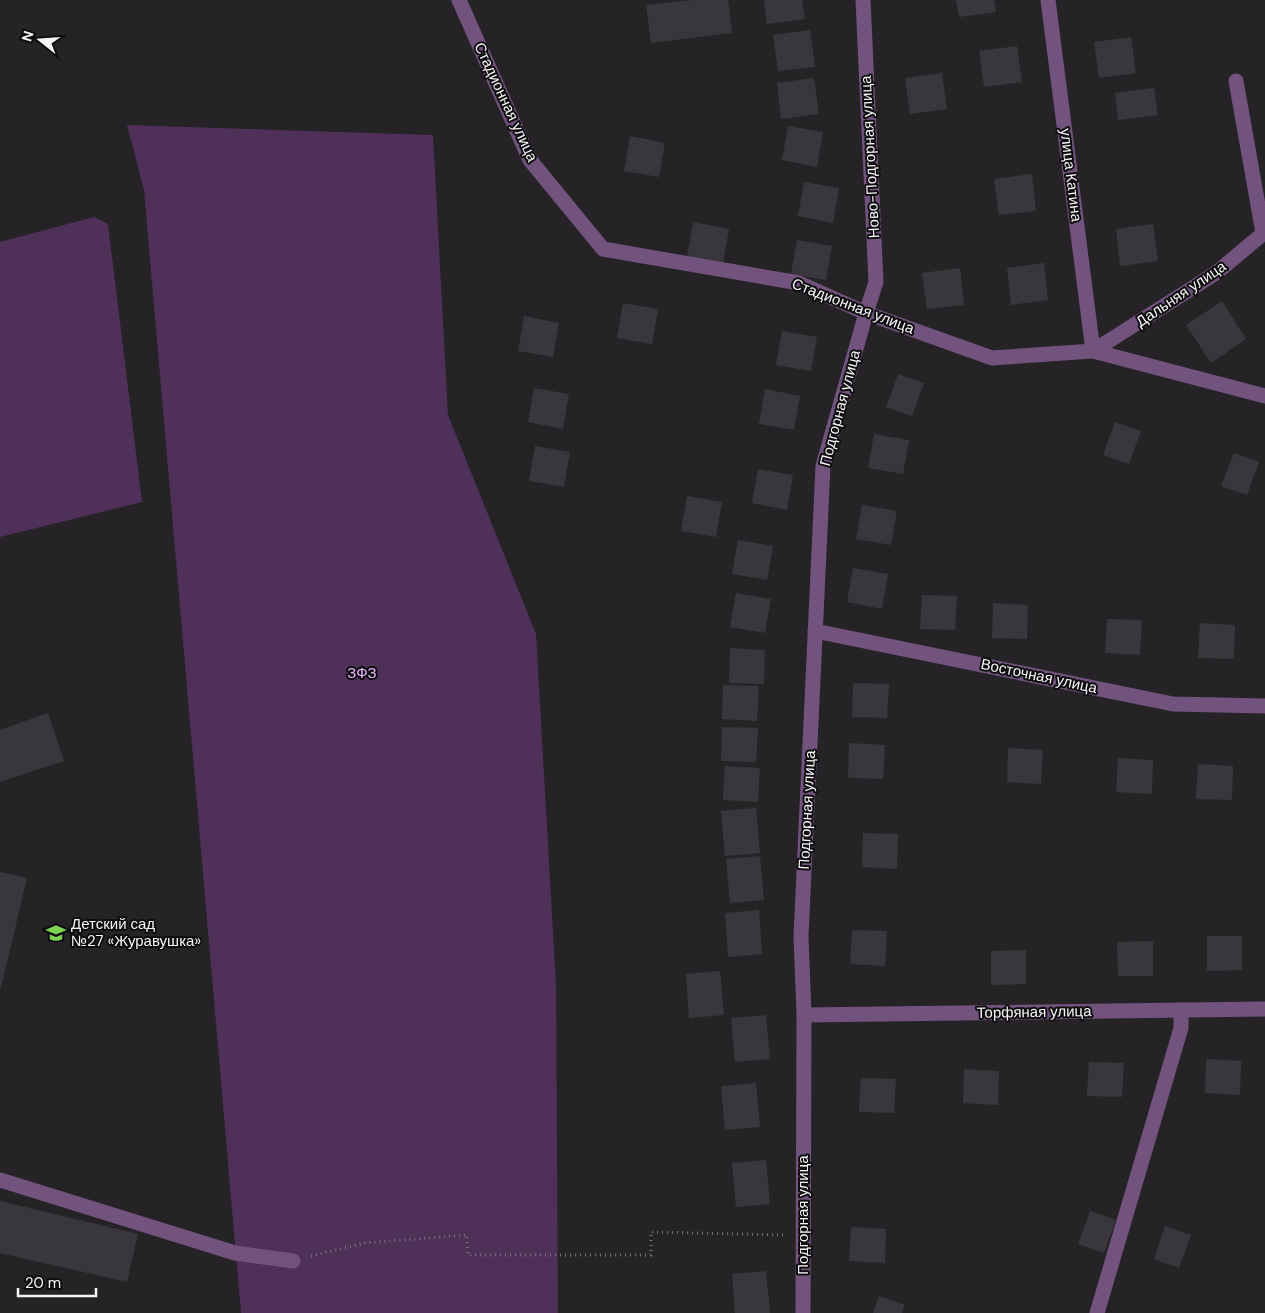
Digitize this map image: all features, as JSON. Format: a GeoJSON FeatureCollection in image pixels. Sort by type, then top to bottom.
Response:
{"type":"FeatureCollection","features":[{"type":"Feature","properties":{"kind":"street","name":"Стадионная улица"},"geometry":{"type":"LineString","coordinates":[[459,0],[530,160],[603,249],[799,283],[866,313],[992,358],[1093,351],[1265,396]]}},
{"type":"Feature","properties":{"kind":"street","name":"Ново-Подгорная улица"},"geometry":{"type":"LineString","coordinates":[[863,0],[876,282],[866,313]]}},
{"type":"Feature","properties":{"kind":"street","name":"улица Катина"},"geometry":{"type":"LineString","coordinates":[[1048,0],[1093,351]]}},
{"type":"Feature","properties":{"kind":"street"},"geometry":{"type":"LineString","coordinates":[[1236,81],[1264,233]]}},
{"type":"Feature","properties":{"kind":"street","name":"Дальняя улица"},"geometry":{"type":"LineString","coordinates":[[1093,351],[1216,273],[1264,233]]}},
{"type":"Feature","properties":{"kind":"street","name":"Подгорная улица"},"geometry":{"type":"LineString","coordinates":[[803,1313],[804,1015],[801,936],[822,466],[866,313]]}},
{"type":"Feature","properties":{"kind":"street","name":"Восточная улица"},"geometry":{"type":"LineString","coordinates":[[815,631],[1173,704],[1265,706]]}},
{"type":"Feature","properties":{"kind":"street","name":"Торфяная улица"},"geometry":{"type":"LineString","coordinates":[[804,1015],[1265,1008]]}},
{"type":"Feature","properties":{"kind":"street"},"geometry":{"type":"LineString","coordinates":[[1097,1313],[1181,1028],[1181,1010]]}},
{"type":"Feature","properties":{"kind":"street"},"geometry":{"type":"LineString","coordinates":[[0,1180],[235,1253],[293,1261]]}},
{"type":"Feature","properties":{"kind":"path"},"geometry":{"type":"LineString","coordinates":[[293,1261],[365,1243],[467,1235],[468,1255],[651,1255],[651,1232],[790,1235]]}},
{"type":"Feature","properties":{"kind":"green space","name":"ЗФЗ"},"geometry":{"type":"Polygon","coordinates":[[[127,125],[433,135],[448,415],[536,634],[556,985],[558,1313],[241,1313],[144,190],[127,125]]]}},
{"type":"Feature","properties":{"kind":"green space"},"geometry":{"type":"Polygon","coordinates":[[[94,217],[108,224],[142,502],[0,537],[0,242],[94,217]]]}},
{"type":"Feature","properties":{"kind":"building"},"geometry":{"type":"Polygon","coordinates":[[[692,0],[728,0],[732,33],[651,43],[646,5],[692,0]]]}},
{"type":"Feature","properties":{"kind":"building"},"geometry":{"type":"Polygon","coordinates":[[[764,0],[802,0],[805,19],[767,24],[764,0]]]}},
{"type":"Feature","properties":{"kind":"building"},"geometry":{"type":"Polygon","coordinates":[[[956,0],[994,0],[996,12],[959,17],[956,0]]]}},
{"type":"Feature","properties":{"kind":"building"},"geometry":{"type":"Polygon","coordinates":[[[810,30],[815,67],[778,71],[773,35],[810,30]]]}},
{"type":"Feature","properties":{"kind":"building"},"geometry":{"type":"Polygon","coordinates":[[[1131,37],[1136,73],[1099,78],[1094,42],[1131,37]]]}},
{"type":"Feature","properties":{"kind":"building"},"geometry":{"type":"Polygon","coordinates":[[[1017,46],[1022,82],[984,87],[979,51],[1017,46]]]}},
{"type":"Feature","properties":{"kind":"building"},"geometry":{"type":"Polygon","coordinates":[[[942,73],[947,109],[910,114],[905,78],[942,73]]]}},
{"type":"Feature","properties":{"kind":"building"},"geometry":{"type":"Polygon","coordinates":[[[814,78],[819,114],[781,119],[777,83],[814,78]]]}},
{"type":"Feature","properties":{"kind":"building"},"geometry":{"type":"Polygon","coordinates":[[[1154,88],[1158,115],[1118,120],[1115,93],[1154,88]]]}},
{"type":"Feature","properties":{"kind":"building"},"geometry":{"type":"Polygon","coordinates":[[[788,126],[823,132],[817,167],[782,160],[788,126]]]}},
{"type":"Feature","properties":{"kind":"building"},"geometry":{"type":"Polygon","coordinates":[[[630,136],[665,143],[659,177],[624,171],[630,136]]]}},
{"type":"Feature","properties":{"kind":"building"},"geometry":{"type":"Polygon","coordinates":[[[1032,174],[1036,211],[999,215],[994,179],[1032,174]]]}},
{"type":"Feature","properties":{"kind":"building"},"geometry":{"type":"Polygon","coordinates":[[[804,182],[839,188],[833,223],[798,216],[804,182]]]}},
{"type":"Feature","properties":{"kind":"building"},"geometry":{"type":"Polygon","coordinates":[[[693,222],[729,229],[723,263],[687,257],[693,222]]]}},
{"type":"Feature","properties":{"kind":"building"},"geometry":{"type":"Polygon","coordinates":[[[1153,224],[1158,261],[1120,266],[1116,229],[1153,224]]]}},
{"type":"Feature","properties":{"kind":"building"},"geometry":{"type":"Polygon","coordinates":[[[797,240],[832,246],[826,280],[791,274],[797,240]]]}},
{"type":"Feature","properties":{"kind":"building"},"geometry":{"type":"Polygon","coordinates":[[[1044,263],[1048,300],[1011,305],[1007,268],[1044,263]]]}},
{"type":"Feature","properties":{"kind":"building"},"geometry":{"type":"Polygon","coordinates":[[[960,268],[964,305],[927,309],[922,273],[960,268]]]}},
{"type":"Feature","properties":{"kind":"building"},"geometry":{"type":"Polygon","coordinates":[[[1222,301],[1246,339],[1211,363],[1186,325],[1222,301]]]}},
{"type":"Feature","properties":{"kind":"building"},"geometry":{"type":"Polygon","coordinates":[[[623,303],[658,309],[652,344],[617,338],[623,303]]]}},
{"type":"Feature","properties":{"kind":"building"},"geometry":{"type":"Polygon","coordinates":[[[524,316],[559,323],[553,357],[518,351],[524,316]]]}},
{"type":"Feature","properties":{"kind":"building"},"geometry":{"type":"Polygon","coordinates":[[[782,331],[817,337],[811,371],[776,365],[782,331]]]}},
{"type":"Feature","properties":{"kind":"building"},"geometry":{"type":"Polygon","coordinates":[[[898,374],[924,383],[912,416],[886,407],[898,374]]]}},
{"type":"Feature","properties":{"kind":"building"},"geometry":{"type":"Polygon","coordinates":[[[534,388],[569,394],[563,429],[528,422],[534,388]]]}},
{"type":"Feature","properties":{"kind":"building"},"geometry":{"type":"Polygon","coordinates":[[[765,389],[800,396],[794,430],[759,424],[765,389]]]}},
{"type":"Feature","properties":{"kind":"building"},"geometry":{"type":"Polygon","coordinates":[[[1115,422],[1141,431],[1129,464],[1103,455],[1115,422]]]}},
{"type":"Feature","properties":{"kind":"building"},"geometry":{"type":"Polygon","coordinates":[[[874,434],[909,440],[903,474],[868,468],[874,434]]]}},
{"type":"Feature","properties":{"kind":"building"},"geometry":{"type":"Polygon","coordinates":[[[535,446],[570,452],[564,487],[529,481],[535,446]]]}},
{"type":"Feature","properties":{"kind":"building"},"geometry":{"type":"Polygon","coordinates":[[[1234,453],[1259,462],[1247,495],[1221,486],[1234,453]]]}},
{"type":"Feature","properties":{"kind":"building"},"geometry":{"type":"Polygon","coordinates":[[[758,469],[793,475],[787,510],[752,503],[758,469]]]}},
{"type":"Feature","properties":{"kind":"building"},"geometry":{"type":"Polygon","coordinates":[[[687,496],[722,502],[716,537],[681,531],[687,496]]]}},
{"type":"Feature","properties":{"kind":"building"},"geometry":{"type":"Polygon","coordinates":[[[862,505],[897,511],[891,545],[856,539],[862,505]]]}},
{"type":"Feature","properties":{"kind":"building"},"geometry":{"type":"Polygon","coordinates":[[[738,540],[773,546],[767,580],[732,574],[738,540]]]}},
{"type":"Feature","properties":{"kind":"building"},"geometry":{"type":"Polygon","coordinates":[[[853,568],[888,574],[882,609],[847,602],[853,568]]]}},
{"type":"Feature","properties":{"kind":"building"},"geometry":{"type":"Polygon","coordinates":[[[736,593],[771,599],[765,633],[730,627],[736,593]]]}},
{"type":"Feature","properties":{"kind":"building"},"geometry":{"type":"Polygon","coordinates":[[[922,595],[957,596],[955,630],[920,629],[922,595]]]}},
{"type":"Feature","properties":{"kind":"building"},"geometry":{"type":"Polygon","coordinates":[[[993,603],[1028,605],[1027,639],[992,638],[993,603]]]}},
{"type":"Feature","properties":{"kind":"building"},"geometry":{"type":"Polygon","coordinates":[[[1107,619],[1142,620],[1140,655],[1105,653],[1107,619]]]}},
{"type":"Feature","properties":{"kind":"building"},"geometry":{"type":"Polygon","coordinates":[[[1200,623],[1235,625],[1234,659],[1198,658],[1200,623]]]}},
{"type":"Feature","properties":{"kind":"building"},"geometry":{"type":"Polygon","coordinates":[[[730,648],[765,650],[764,684],[729,683],[730,648]]]}},
{"type":"Feature","properties":{"kind":"building"},"geometry":{"type":"Polygon","coordinates":[[[853,683],[889,684],[887,718],[852,717],[853,683]]]}},
{"type":"Feature","properties":{"kind":"building"},"geometry":{"type":"Polygon","coordinates":[[[723,685],[759,686],[757,721],[722,719],[723,685]]]}},
{"type":"Feature","properties":{"kind":"building"},"geometry":{"type":"Polygon","coordinates":[[[48,713],[64,761],[0,782],[0,730],[48,713]]]}},
{"type":"Feature","properties":{"kind":"building"},"geometry":{"type":"Polygon","coordinates":[[[722,727],[758,728],[756,762],[721,761],[722,727]]]}},
{"type":"Feature","properties":{"kind":"building"},"geometry":{"type":"Polygon","coordinates":[[[849,743],[885,745],[883,779],[848,778],[849,743]]]}},
{"type":"Feature","properties":{"kind":"building"},"geometry":{"type":"Polygon","coordinates":[[[1008,748],[1043,750],[1041,784],[1007,782],[1008,748]]]}},
{"type":"Feature","properties":{"kind":"building"},"geometry":{"type":"Polygon","coordinates":[[[1118,758],[1153,760],[1152,794],[1116,792],[1118,758]]]}},
{"type":"Feature","properties":{"kind":"building"},"geometry":{"type":"Polygon","coordinates":[[[1198,764],[1233,766],[1232,800],[1196,799],[1198,764]]]}},
{"type":"Feature","properties":{"kind":"building"},"geometry":{"type":"Polygon","coordinates":[[[725,766],[760,768],[758,802],[723,800],[725,766]]]}},
{"type":"Feature","properties":{"kind":"building"},"geometry":{"type":"Polygon","coordinates":[[[756,808],[760,853],[725,856],[721,811],[756,808]]]}},
{"type":"Feature","properties":{"kind":"building"},"geometry":{"type":"Polygon","coordinates":[[[863,833],[898,834],[897,869],[862,867],[863,833]]]}},
{"type":"Feature","properties":{"kind":"building"},"geometry":{"type":"Polygon","coordinates":[[[760,856],[764,900],[730,903],[726,859],[760,856]]]}},
{"type":"Feature","properties":{"kind":"building"},"geometry":{"type":"Polygon","coordinates":[[[0,872],[27,878],[1,988],[0,988],[0,872]]]}},
{"type":"Feature","properties":{"kind":"building"},"geometry":{"type":"Polygon","coordinates":[[[759,910],[762,954],[728,957],[725,913],[759,910]]]}},
{"type":"Feature","properties":{"kind":"building"},"geometry":{"type":"Polygon","coordinates":[[[852,930],[887,931],[885,966],[850,964],[852,930]]]}},
{"type":"Feature","properties":{"kind":"building"},"geometry":{"type":"Polygon","coordinates":[[[1207,936],[1242,936],[1242,970],[1207,971],[1207,936]]]}},
{"type":"Feature","properties":{"kind":"building"},"geometry":{"type":"Polygon","coordinates":[[[1153,941],[1153,976],[1118,976],[1117,942],[1153,941]]]}},
{"type":"Feature","properties":{"kind":"building"},"geometry":{"type":"Polygon","coordinates":[[[1026,950],[1026,984],[991,985],[991,951],[1026,950]]]}},
{"type":"Feature","properties":{"kind":"building"},"geometry":{"type":"Polygon","coordinates":[[[720,971],[724,1015],[689,1018],[686,974],[720,971]]]}},
{"type":"Feature","properties":{"kind":"building"},"geometry":{"type":"Polygon","coordinates":[[[766,1015],[770,1059],[735,1062],[731,1018],[766,1015]]]}},
{"type":"Feature","properties":{"kind":"building"},"geometry":{"type":"Polygon","coordinates":[[[1206,1059],[1241,1061],[1240,1095],[1205,1093],[1206,1059]]]}},
{"type":"Feature","properties":{"kind":"building"},"geometry":{"type":"Polygon","coordinates":[[[1089,1062],[1124,1063],[1122,1097],[1087,1096],[1089,1062]]]}},
{"type":"Feature","properties":{"kind":"building"},"geometry":{"type":"Polygon","coordinates":[[[964,1069],[999,1071],[998,1105],[963,1103],[964,1069]]]}},
{"type":"Feature","properties":{"kind":"building"},"geometry":{"type":"Polygon","coordinates":[[[861,1078],[896,1079],[894,1113],[859,1112],[861,1078]]]}},
{"type":"Feature","properties":{"kind":"building"},"geometry":{"type":"Polygon","coordinates":[[[756,1083],[760,1127],[725,1130],[721,1086],[756,1083]]]}},
{"type":"Feature","properties":{"kind":"building"},"geometry":{"type":"Polygon","coordinates":[[[766,1160],[770,1204],[736,1207],[732,1163],[766,1160]]]}},
{"type":"Feature","properties":{"kind":"building"},"geometry":{"type":"Polygon","coordinates":[[[0,1201],[138,1234],[127,1282],[0,1253],[0,1201]]]}},
{"type":"Feature","properties":{"kind":"building"},"geometry":{"type":"Polygon","coordinates":[[[1090,1211],[1116,1220],[1104,1253],[1078,1244],[1090,1211]]]}},
{"type":"Feature","properties":{"kind":"building"},"geometry":{"type":"Polygon","coordinates":[[[1165,1226],[1191,1235],[1179,1268],[1154,1259],[1165,1226]]]}},
{"type":"Feature","properties":{"kind":"building"},"geometry":{"type":"Polygon","coordinates":[[[851,1227],[886,1229],[885,1263],[849,1261],[851,1227]]]}},
{"type":"Feature","properties":{"kind":"building"},"geometry":{"type":"Polygon","coordinates":[[[766,1271],[770,1313],[735,1313],[732,1274],[766,1271]]]}},
{"type":"Feature","properties":{"kind":"building"},"geometry":{"type":"Polygon","coordinates":[[[879,1296],[905,1305],[902,1313],[873,1313],[879,1296]]]}},
{"type":"Feature","properties":{"kind":"place","name":"Детский сад №27 «Журавушка»"},"geometry":{"type":"Point","coordinates":[56,933]}}]}
